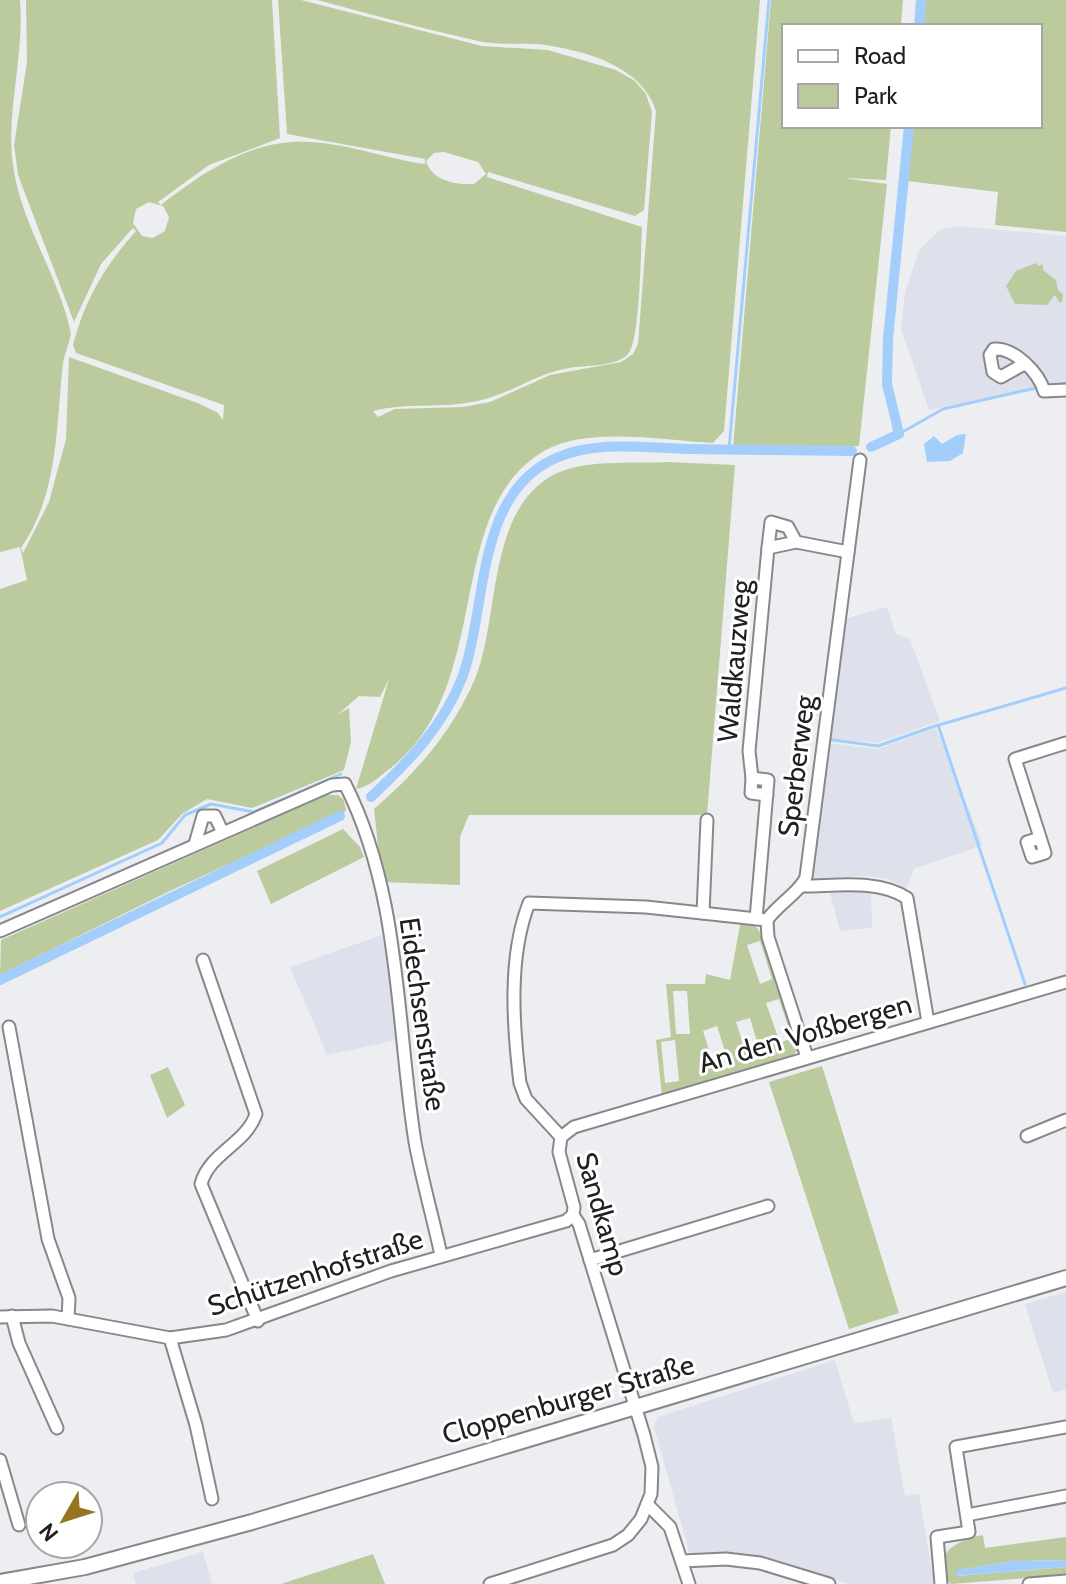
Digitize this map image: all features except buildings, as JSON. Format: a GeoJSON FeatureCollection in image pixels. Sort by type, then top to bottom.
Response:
{"type":"FeatureCollection","features":[{"type":"Feature","properties":{"kind":"main road","name":"Cloppenburger Straße"},"geometry":{"type":"LineString","coordinates":[[0,1582],[85,1567],[261,1519],[1066,1278]]}},
{"type":"Feature","properties":{"kind":"main road","name":"Cloppenburger Straße"},"geometry":{"type":"LineString","coordinates":[[41,1584],[85,1567]]}},
{"type":"Feature","properties":{"kind":"street"},"geometry":{"type":"LineString","coordinates":[[1024,364],[1037,372],[1044,391],[1066,390]]}},
{"type":"Feature","properties":{"kind":"street","name":"Sperberweg"},"geometry":{"type":"LineString","coordinates":[[803,886],[860,460]]}},
{"type":"Feature","properties":{"kind":"street","name":"Waldkauzweg"},"geometry":{"type":"LineString","coordinates":[[762,920],[768,780],[752,778],[749,751],[771,522],[788,527],[796,542]]}},
{"type":"Feature","properties":{"kind":"street","name":"Waldkauzweg"},"geometry":{"type":"LineString","coordinates":[[768,548],[796,542],[848,552]]}},
{"type":"Feature","properties":{"kind":"street"},"geometry":{"type":"LineString","coordinates":[[1040,838],[1015,759],[1066,743]]}},
{"type":"Feature","properties":{"kind":"street","name":"Eidechsenstraße"},"geometry":{"type":"LineString","coordinates":[[222,831],[332,785],[345,784],[366,829],[380,882],[401,1000],[415,1142],[441,1255]]}},
{"type":"Feature","properties":{"kind":"street"},"geometry":{"type":"LineString","coordinates":[[0,931],[195,844],[222,831],[215,816],[203,816],[195,844]]}},
{"type":"Feature","properties":{"kind":"street"},"geometry":{"type":"LineString","coordinates":[[707,820],[703,913],[762,920]]}},
{"type":"Feature","properties":{"kind":"street"},"geometry":{"type":"LineString","coordinates":[[762,920],[784,898],[803,886],[877,886],[894,889],[907,898],[928,1022]]}},
{"type":"Feature","properties":{"kind":"street","name":"Sandkamp"},"geometry":{"type":"LineString","coordinates":[[648,1505],[652,1467],[590,1260],[573,1215],[574,1207],[559,1152],[561,1137],[526,1099],[520,1083],[516,964],[520,926],[529,903],[703,913]]}},
{"type":"Feature","properties":{"kind":"street"},"geometry":{"type":"LineString","coordinates":[[762,920],[807,1057]]}},
{"type":"Feature","properties":{"kind":"street"},"geometry":{"type":"LineString","coordinates":[[203,960],[256,1114],[248,1130],[210,1164],[201,1184],[258,1321]]}},
{"type":"Feature","properties":{"kind":"street","name":"An den Voßbergen"},"geometry":{"type":"LineString","coordinates":[[561,1137],[574,1127],[1066,982]]}},
{"type":"Feature","properties":{"kind":"street"},"geometry":{"type":"LineString","coordinates":[[9,1027],[48,1239],[69,1298],[68,1319]]}},
{"type":"Feature","properties":{"kind":"street"},"geometry":{"type":"LineString","coordinates":[[1027,1136],[1066,1120]]}},
{"type":"Feature","properties":{"kind":"street"},"geometry":{"type":"LineString","coordinates":[[590,1260],[768,1206]]}},
{"type":"Feature","properties":{"kind":"street","name":"Schützenhofstraße"},"geometry":{"type":"LineString","coordinates":[[6,1317],[68,1319],[170,1338],[226,1330],[441,1255],[566,1221],[573,1215]]}},
{"type":"Feature","properties":{"kind":"street"},"geometry":{"type":"LineString","coordinates":[[6,1317],[57,1428]]}},
{"type":"Feature","properties":{"kind":"street"},"geometry":{"type":"LineString","coordinates":[[170,1338],[200,1439],[212,1499]]}},
{"type":"Feature","properties":{"kind":"street"},"geometry":{"type":"LineString","coordinates":[[941,1584],[937,1537],[969,1532],[956,1447],[1066,1427]]}},
{"type":"Feature","properties":{"kind":"street"},"geometry":{"type":"LineString","coordinates":[[0,1460],[19,1525]]}},
{"type":"Feature","properties":{"kind":"street"},"geometry":{"type":"LineString","coordinates":[[967,1515],[1066,1496]]}},
{"type":"Feature","properties":{"kind":"street"},"geometry":{"type":"LineString","coordinates":[[490,1584],[621,1541],[641,1519],[648,1505],[670,1527],[689,1584]]}},
{"type":"Feature","properties":{"kind":"street"},"geometry":{"type":"LineString","coordinates":[[682,1561],[742,1560],[829,1584]]}},
{"type":"Feature","properties":{"kind":"street"},"geometry":{"type":"LineString","coordinates":[[1029,1584],[1066,1581]]}},
{"type":"Feature","properties":{"kind":"shaded area"},"geometry":{"type":"Polygon","coordinates":[[[958,226],[1066,236],[1066,381],[929,410],[901,329],[905,292],[919,250],[941,229],[958,226]]]}},
{"type":"Feature","properties":{"kind":"shaded area"},"geometry":{"type":"Polygon","coordinates":[[[887,607],[896,634],[910,639],[940,721],[877,743],[829,738],[847,618],[887,607]]]}},
{"type":"Feature","properties":{"kind":"shaded area"},"geometry":{"type":"Polygon","coordinates":[[[936,728],[983,845],[914,869],[906,888],[885,878],[810,878],[828,743],[878,749],[936,728]]]}},
{"type":"Feature","properties":{"kind":"shaded area"},"geometry":{"type":"Polygon","coordinates":[[[871,889],[872,928],[840,931],[830,893],[871,889]]]}},
{"type":"Feature","properties":{"kind":"shaded area"},"geometry":{"type":"Polygon","coordinates":[[[382,935],[401,1039],[327,1055],[290,967],[382,935]]]}},
{"type":"Feature","properties":{"kind":"shaded area"},"geometry":{"type":"Polygon","coordinates":[[[1066,1292],[1066,1390],[1053,1393],[1025,1304],[1066,1292]]]}},
{"type":"Feature","properties":{"kind":"shaded area"},"geometry":{"type":"Polygon","coordinates":[[[835,1360],[854,1423],[891,1418],[905,1496],[919,1494],[934,1584],[849,1584],[769,1560],[690,1555],[654,1427],[658,1417],[835,1360]]]}},
{"type":"Feature","properties":{"kind":"shaded area"},"geometry":{"type":"Polygon","coordinates":[[[203,1552],[212,1584],[136,1584],[133,1573],[203,1552]]]}},
{"type":"Feature","properties":{"kind":"green space"},"geometry":{"type":"Polygon","coordinates":[[[0,0],[20,0],[20,44],[11,130],[14,171],[25,213],[59,293],[71,334],[63,363],[57,435],[49,482],[43,505],[21,548],[23,553],[49,502],[66,439],[69,357],[200,404],[218,413],[223,420],[224,405],[76,353],[73,345],[90,298],[105,271],[136,231],[133,228],[101,264],[74,322],[18,175],[14,145],[27,62],[26,0],[272,0],[280,138],[209,165],[158,202],[161,205],[222,164],[274,144],[325,143],[425,164],[425,159],[287,134],[278,0],[301,0],[482,46],[548,50],[616,70],[635,81],[646,94],[652,112],[644,210],[635,216],[488,172],[487,177],[642,227],[637,314],[628,354],[609,363],[556,371],[489,398],[451,405],[399,407],[373,411],[378,417],[395,409],[463,407],[490,402],[550,375],[621,362],[633,354],[638,344],[656,111],[649,96],[639,83],[596,57],[546,45],[478,41],[317,0],[760,0],[724,431],[713,443],[626,436],[561,443],[544,451],[512,479],[491,514],[445,691],[424,732],[392,767],[375,780],[356,789],[389,679],[380,697],[359,696],[337,715],[349,708],[351,742],[344,770],[252,808],[207,799],[182,814],[158,840],[0,911],[0,589],[27,580],[20,547],[0,552],[0,0]],[[444,152],[434,153],[426,161],[439,177],[460,184],[474,184],[486,174],[478,162],[444,152]],[[149,202],[136,209],[133,223],[142,236],[153,238],[165,231],[169,217],[163,206],[149,202]]]}},
{"type":"Feature","properties":{"kind":"green space"},"geometry":{"type":"Polygon","coordinates":[[[771,0],[903,0],[901,24],[782,24],[782,128],[891,128],[886,180],[844,178],[887,184],[859,446],[733,447],[771,0]]]}},
{"type":"Feature","properties":{"kind":"green space"},"geometry":{"type":"Polygon","coordinates":[[[925,0],[1066,0],[1066,232],[995,225],[998,192],[907,181],[913,128],[1042,128],[1042,24],[923,24],[925,0]]]}},
{"type":"Feature","properties":{"kind":"green space"},"geometry":{"type":"Polygon","coordinates":[[[1036,263],[1038,266],[1043,264],[1043,270],[1056,280],[1058,290],[1063,294],[1062,302],[1055,295],[1047,305],[1015,304],[1006,286],[1016,271],[1036,263]]]}},
{"type":"Feature","properties":{"kind":"green space"},"geometry":{"type":"Polygon","coordinates":[[[668,462],[735,465],[707,815],[469,815],[460,837],[460,885],[382,882],[374,809],[432,751],[465,700],[482,657],[504,544],[514,518],[528,496],[548,478],[575,467],[668,462]]]}},
{"type":"Feature","properties":{"kind":"green space"},"geometry":{"type":"Polygon","coordinates":[[[327,795],[338,795],[344,800],[346,811],[172,890],[0,975],[1,940],[327,795]]]}},
{"type":"Feature","properties":{"kind":"green space"},"geometry":{"type":"Polygon","coordinates":[[[343,829],[360,847],[364,857],[271,904],[257,871],[343,829]]]}},
{"type":"Feature","properties":{"kind":"green space"},"geometry":{"type":"Polygon","coordinates":[[[740,925],[753,925],[759,930],[798,1050],[793,1055],[662,1096],[656,1040],[671,1037],[666,984],[705,984],[706,974],[730,980],[740,925]],[[760,941],[747,945],[760,984],[772,979],[760,941]],[[673,991],[676,1034],[690,1034],[687,991],[673,991]],[[779,999],[766,1003],[780,1043],[792,1038],[779,999]],[[750,1018],[736,1022],[749,1062],[762,1058],[750,1018]],[[717,1026],[703,1031],[716,1072],[730,1067],[717,1026]],[[675,1040],[661,1042],[665,1083],[679,1081],[675,1040]]]}},
{"type":"Feature","properties":{"kind":"green space"},"geometry":{"type":"Polygon","coordinates":[[[822,1066],[899,1313],[849,1329],[769,1082],[822,1066]]]}},
{"type":"Feature","properties":{"kind":"green space"},"geometry":{"type":"Polygon","coordinates":[[[168,1067],[185,1105],[167,1118],[150,1075],[168,1067]]]}},
{"type":"Feature","properties":{"kind":"green space"},"geometry":{"type":"Polygon","coordinates":[[[983,1535],[985,1548],[1066,1537],[1066,1560],[1014,1561],[958,1570],[957,1576],[1066,1567],[1066,1575],[951,1584],[944,1574],[943,1558],[955,1545],[983,1535]]]}},
{"type":"Feature","properties":{"kind":"green space"},"geometry":{"type":"Polygon","coordinates":[[[373,1554],[385,1584],[281,1584],[373,1554]]]}},
{"type":"Feature","properties":{"kind":"water"},"geometry":{"type":"Polygon","coordinates":[[[966,434],[963,453],[950,461],[927,462],[924,444],[934,436],[942,444],[957,435],[966,434]]]}},
{"type":"Feature","properties":{"kind":"water"},"geometry":{"type":"Polygon","coordinates":[[[1066,1560],[1066,1567],[956,1576],[957,1570],[1014,1561],[1066,1560]]]}},
{"type":"Feature","properties":{"kind":"waterway"},"geometry":{"type":"LineString","coordinates":[[729,449],[769,0]]}},
{"type":"Feature","properties":{"kind":"waterway"},"geometry":{"type":"LineString","coordinates":[[919,24],[921,0]]}},
{"type":"Feature","properties":{"kind":"waterway"},"geometry":{"type":"LineString","coordinates":[[871,447],[899,434],[887,384],[888,339],[909,128]]}},
{"type":"Feature","properties":{"kind":"waterway"},"geometry":{"type":"LineString","coordinates":[[1054,385],[1066,383]]}},
{"type":"Feature","properties":{"kind":"waterway"},"geometry":{"type":"LineString","coordinates":[[899,434],[943,409],[1036,388]]}},
{"type":"Feature","properties":{"kind":"waterway"},"geometry":{"type":"LineString","coordinates":[[371,797],[423,743],[454,696],[470,650],[488,555],[497,525],[510,498],[529,475],[571,452],[604,447],[852,451]]}},
{"type":"Feature","properties":{"kind":"waterway"},"geometry":{"type":"LineString","coordinates":[[857,526],[861,501]]}},
{"type":"Feature","properties":{"kind":"waterway"},"geometry":{"type":"LineString","coordinates":[[939,725],[1066,688]]}},
{"type":"Feature","properties":{"kind":"waterway"},"geometry":{"type":"LineString","coordinates":[[826,739],[878,746],[938,725],[1025,984]]}},
{"type":"Feature","properties":{"kind":"waterway"},"geometry":{"type":"LineString","coordinates":[[0,917],[162,843],[185,815],[211,804],[254,812],[341,774]]}},
{"type":"Feature","properties":{"kind":"waterway"},"geometry":{"type":"LineString","coordinates":[[0,980],[340,816]]}}]}
